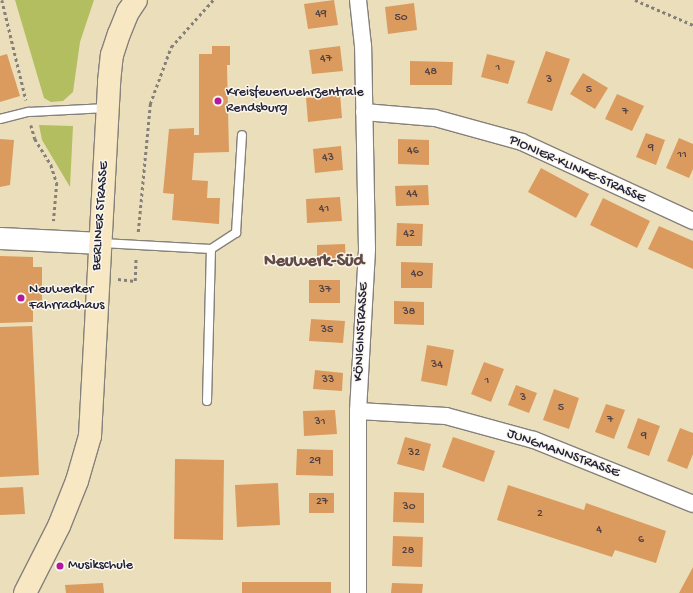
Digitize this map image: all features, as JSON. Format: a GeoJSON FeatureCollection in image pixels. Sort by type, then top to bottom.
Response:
{"type":"FeatureCollection","features":[{"type":"Feature","properties":{"kind":"main road","name":"BERLINER STRASSE"},"geometry":{"type":"LineString","coordinates":[[25,593],[59,526],[77,481],[90,436],[97,278],[101,243],[112,55],[128,12],[136,0]]}},
{"type":"Feature","properties":{"kind":"street","name":"KÖNIGINSTRASSE"},"geometry":{"type":"LineString","coordinates":[[358,0],[363,46],[367,249],[358,411],[358,593]]}},
{"type":"Feature","properties":{"kind":"street","name":"PIONIER-KLINKE-STRASSE"},"geometry":{"type":"LineString","coordinates":[[364,112],[435,118],[522,142],[693,221]]}},
{"type":"Feature","properties":{"kind":"street"},"geometry":{"type":"LineString","coordinates":[[0,238],[101,243]]}},
{"type":"Feature","properties":{"kind":"street","name":"JUNGMANNSTRASSE"},"geometry":{"type":"LineString","coordinates":[[358,411],[446,416],[534,440],[693,504]]}},
{"type":"Feature","properties":{"kind":"lane"},"geometry":{"type":"LineString","coordinates":[[0,119],[29,112],[108,108]]}},
{"type":"Feature","properties":{"kind":"lane"},"geometry":{"type":"LineString","coordinates":[[101,243],[211,249],[236,233],[242,135]]}},
{"type":"Feature","properties":{"kind":"lane"},"geometry":{"type":"LineString","coordinates":[[206,401],[211,249]]}},
{"type":"Feature","properties":{"kind":"path"},"geometry":{"type":"LineString","coordinates":[[97,278],[136,280],[136,246],[150,104],[171,47],[213,0]]}},
{"type":"Feature","properties":{"kind":"path"},"geometry":{"type":"LineString","coordinates":[[635,0],[693,25]]}},
{"type":"Feature","properties":{"kind":"green space"},"geometry":{"type":"Polygon","coordinates":[[[15,0],[94,0],[80,42],[73,92],[63,101],[51,102],[44,98],[15,0]]]}},
{"type":"Feature","properties":{"kind":"green space"},"geometry":{"type":"Polygon","coordinates":[[[39,125],[73,126],[70,187],[42,140],[39,125]]]}},
{"type":"Feature","properties":{"kind":"building"},"geometry":{"type":"Polygon","coordinates":[[[334,0],[338,25],[308,29],[304,4],[334,0]]]}},
{"type":"Feature","properties":{"kind":"building"},"geometry":{"type":"Polygon","coordinates":[[[414,3],[417,30],[388,34],[385,7],[414,3]]]}},
{"type":"Feature","properties":{"kind":"building"},"geometry":{"type":"Polygon","coordinates":[[[212,46],[230,46],[230,65],[227,65],[229,152],[194,153],[192,180],[208,181],[207,198],[220,198],[219,224],[172,220],[174,194],[163,193],[169,129],[194,128],[194,135],[199,135],[199,54],[212,54],[212,46]]]}},
{"type":"Feature","properties":{"kind":"building"},"geometry":{"type":"Polygon","coordinates":[[[340,46],[343,71],[312,74],[309,50],[340,46]]]}},
{"type":"Feature","properties":{"kind":"building"},"geometry":{"type":"Polygon","coordinates":[[[546,51],[570,59],[552,111],[527,103],[546,51]]]}},
{"type":"Feature","properties":{"kind":"building"},"geometry":{"type":"Polygon","coordinates":[[[7,54],[20,96],[0,102],[0,56],[7,54]]]}},
{"type":"Feature","properties":{"kind":"building"},"geometry":{"type":"Polygon","coordinates":[[[487,54],[515,61],[508,84],[481,77],[487,54]]]}},
{"type":"Feature","properties":{"kind":"building"},"geometry":{"type":"Polygon","coordinates":[[[410,61],[453,62],[452,85],[410,85],[410,61]]]}},
{"type":"Feature","properties":{"kind":"building"},"geometry":{"type":"Polygon","coordinates":[[[583,73],[608,88],[595,109],[570,94],[583,73]]]}},
{"type":"Feature","properties":{"kind":"building"},"geometry":{"type":"Polygon","coordinates":[[[340,94],[342,118],[308,122],[306,98],[340,94]]]}},
{"type":"Feature","properties":{"kind":"building"},"geometry":{"type":"Polygon","coordinates":[[[617,94],[644,106],[632,131],[605,119],[617,94]]]}},
{"type":"Feature","properties":{"kind":"building"},"geometry":{"type":"Polygon","coordinates":[[[646,133],[665,140],[656,165],[636,157],[646,133]]]}},
{"type":"Feature","properties":{"kind":"building"},"geometry":{"type":"Polygon","coordinates":[[[679,138],[693,144],[693,169],[689,178],[666,168],[679,138]]]}},
{"type":"Feature","properties":{"kind":"building"},"geometry":{"type":"Polygon","coordinates":[[[0,139],[14,140],[10,185],[0,187],[0,139]]]}},
{"type":"Feature","properties":{"kind":"building"},"geometry":{"type":"Polygon","coordinates":[[[398,139],[429,140],[429,165],[398,164],[398,139]]]}},
{"type":"Feature","properties":{"kind":"building"},"geometry":{"type":"Polygon","coordinates":[[[341,146],[343,170],[315,173],[313,149],[341,146]]]}},
{"type":"Feature","properties":{"kind":"building"},"geometry":{"type":"Polygon","coordinates":[[[541,168],[589,194],[576,218],[528,192],[541,168]]]}},
{"type":"Feature","properties":{"kind":"building"},"geometry":{"type":"Polygon","coordinates":[[[428,185],[429,205],[396,206],[395,186],[428,185]]]}},
{"type":"Feature","properties":{"kind":"building"},"geometry":{"type":"Polygon","coordinates":[[[340,197],[342,221],[307,223],[306,199],[340,197]]]}},
{"type":"Feature","properties":{"kind":"building"},"geometry":{"type":"Polygon","coordinates":[[[603,198],[650,221],[637,248],[590,225],[603,198]]]}},
{"type":"Feature","properties":{"kind":"building"},"geometry":{"type":"Polygon","coordinates":[[[397,223],[423,224],[422,246],[396,246],[397,223]]]}},
{"type":"Feature","properties":{"kind":"building"},"geometry":{"type":"Polygon","coordinates":[[[659,226],[693,241],[693,269],[648,249],[659,226]]]}},
{"type":"Feature","properties":{"kind":"building"},"geometry":{"type":"Polygon","coordinates":[[[345,244],[346,264],[317,264],[317,245],[345,244]]]}},
{"type":"Feature","properties":{"kind":"building"},"geometry":{"type":"Polygon","coordinates":[[[0,256],[33,257],[33,267],[42,267],[42,304],[33,303],[33,322],[0,323],[0,256]]]}},
{"type":"Feature","properties":{"kind":"building"},"geometry":{"type":"Polygon","coordinates":[[[401,262],[433,263],[432,288],[401,288],[401,262]]]}},
{"type":"Feature","properties":{"kind":"building"},"geometry":{"type":"Polygon","coordinates":[[[309,280],[340,280],[340,303],[309,303],[309,280]]]}},
{"type":"Feature","properties":{"kind":"building"},"geometry":{"type":"Polygon","coordinates":[[[394,301],[424,302],[424,325],[394,324],[394,301]]]}},
{"type":"Feature","properties":{"kind":"building"},"geometry":{"type":"Polygon","coordinates":[[[311,319],[345,321],[343,343],[309,341],[311,319]]]}},
{"type":"Feature","properties":{"kind":"building"},"geometry":{"type":"Polygon","coordinates":[[[32,326],[39,475],[0,477],[0,327],[32,326]]]}},
{"type":"Feature","properties":{"kind":"building"},"geometry":{"type":"Polygon","coordinates":[[[427,345],[454,350],[447,386],[421,381],[427,345]]]}},
{"type":"Feature","properties":{"kind":"building"},"geometry":{"type":"Polygon","coordinates":[[[484,362],[504,369],[491,402],[471,394],[484,362]]]}},
{"type":"Feature","properties":{"kind":"building"},"geometry":{"type":"Polygon","coordinates":[[[315,370],[343,373],[342,391],[313,389],[315,370]]]}},
{"type":"Feature","properties":{"kind":"building"},"geometry":{"type":"Polygon","coordinates":[[[516,385],[537,393],[529,413],[508,405],[516,385]]]}},
{"type":"Feature","properties":{"kind":"building"},"geometry":{"type":"Polygon","coordinates":[[[554,389],[579,398],[569,429],[543,420],[554,389]]]}},
{"type":"Feature","properties":{"kind":"building"},"geometry":{"type":"Polygon","coordinates":[[[606,404],[625,410],[614,439],[595,432],[606,404]]]}},
{"type":"Feature","properties":{"kind":"building"},"geometry":{"type":"Polygon","coordinates":[[[335,410],[337,434],[304,436],[303,411],[335,410]]]}},
{"type":"Feature","properties":{"kind":"building"},"geometry":{"type":"Polygon","coordinates":[[[638,418],[660,426],[649,456],[627,448],[638,418]]]}},
{"type":"Feature","properties":{"kind":"building"},"geometry":{"type":"Polygon","coordinates":[[[680,428],[693,433],[693,454],[687,469],[667,461],[680,428]]]}},
{"type":"Feature","properties":{"kind":"building"},"geometry":{"type":"Polygon","coordinates":[[[405,437],[431,444],[424,471],[397,464],[405,437]]]}},
{"type":"Feature","properties":{"kind":"building"},"geometry":{"type":"Polygon","coordinates":[[[453,437],[495,451],[484,482],[442,467],[453,437]]]}},
{"type":"Feature","properties":{"kind":"building"},"geometry":{"type":"Polygon","coordinates":[[[297,449],[333,450],[333,476],[296,475],[297,449]]]}},
{"type":"Feature","properties":{"kind":"building"},"geometry":{"type":"Polygon","coordinates":[[[175,459],[224,460],[223,540],[174,539],[175,459]]]}},
{"type":"Feature","properties":{"kind":"building"},"geometry":{"type":"Polygon","coordinates":[[[278,483],[280,525],[237,527],[235,485],[278,483]]]}},
{"type":"Feature","properties":{"kind":"building"},"geometry":{"type":"Polygon","coordinates":[[[508,485],[584,510],[586,503],[666,531],[656,563],[615,550],[612,557],[497,520],[508,485]]]}},
{"type":"Feature","properties":{"kind":"building"},"geometry":{"type":"Polygon","coordinates":[[[23,487],[25,514],[0,515],[0,488],[23,487]]]}},
{"type":"Feature","properties":{"kind":"building"},"geometry":{"type":"Polygon","coordinates":[[[394,492],[424,493],[424,523],[393,522],[394,492]]]}},
{"type":"Feature","properties":{"kind":"building"},"geometry":{"type":"Polygon","coordinates":[[[309,493],[334,493],[334,513],[309,513],[309,493]]]}},
{"type":"Feature","properties":{"kind":"building"},"geometry":{"type":"Polygon","coordinates":[[[393,536],[423,537],[422,567],[392,566],[393,536]]]}},
{"type":"Feature","properties":{"kind":"building"},"geometry":{"type":"Polygon","coordinates":[[[693,567],[693,593],[679,593],[693,567]]]}},
{"type":"Feature","properties":{"kind":"building"},"geometry":{"type":"Polygon","coordinates":[[[242,582],[331,582],[331,593],[242,593],[242,582]]]}},
{"type":"Feature","properties":{"kind":"building"},"geometry":{"type":"Polygon","coordinates":[[[103,583],[104,593],[66,593],[65,585],[103,583]]]}},
{"type":"Feature","properties":{"kind":"building"},"geometry":{"type":"Polygon","coordinates":[[[392,583],[423,584],[422,593],[391,593],[392,583]]]}},
{"type":"Feature","properties":{"kind":"place","name":"Kreisfeuerwehrzentrale Rendsburg"},"geometry":{"type":"Point","coordinates":[218,101]}},
{"type":"Feature","properties":{"kind":"place","name":"Neuwerker Fahrradhaus"},"geometry":{"type":"Point","coordinates":[21,298]}},
{"type":"Feature","properties":{"kind":"place","name":"Musikschule"},"geometry":{"type":"Point","coordinates":[60,566]}},
{"type":"Feature","properties":{"kind":"district","name":"Neuwerk-Süd"},"geometry":{"type":"Point","coordinates":[314,262]}}]}
